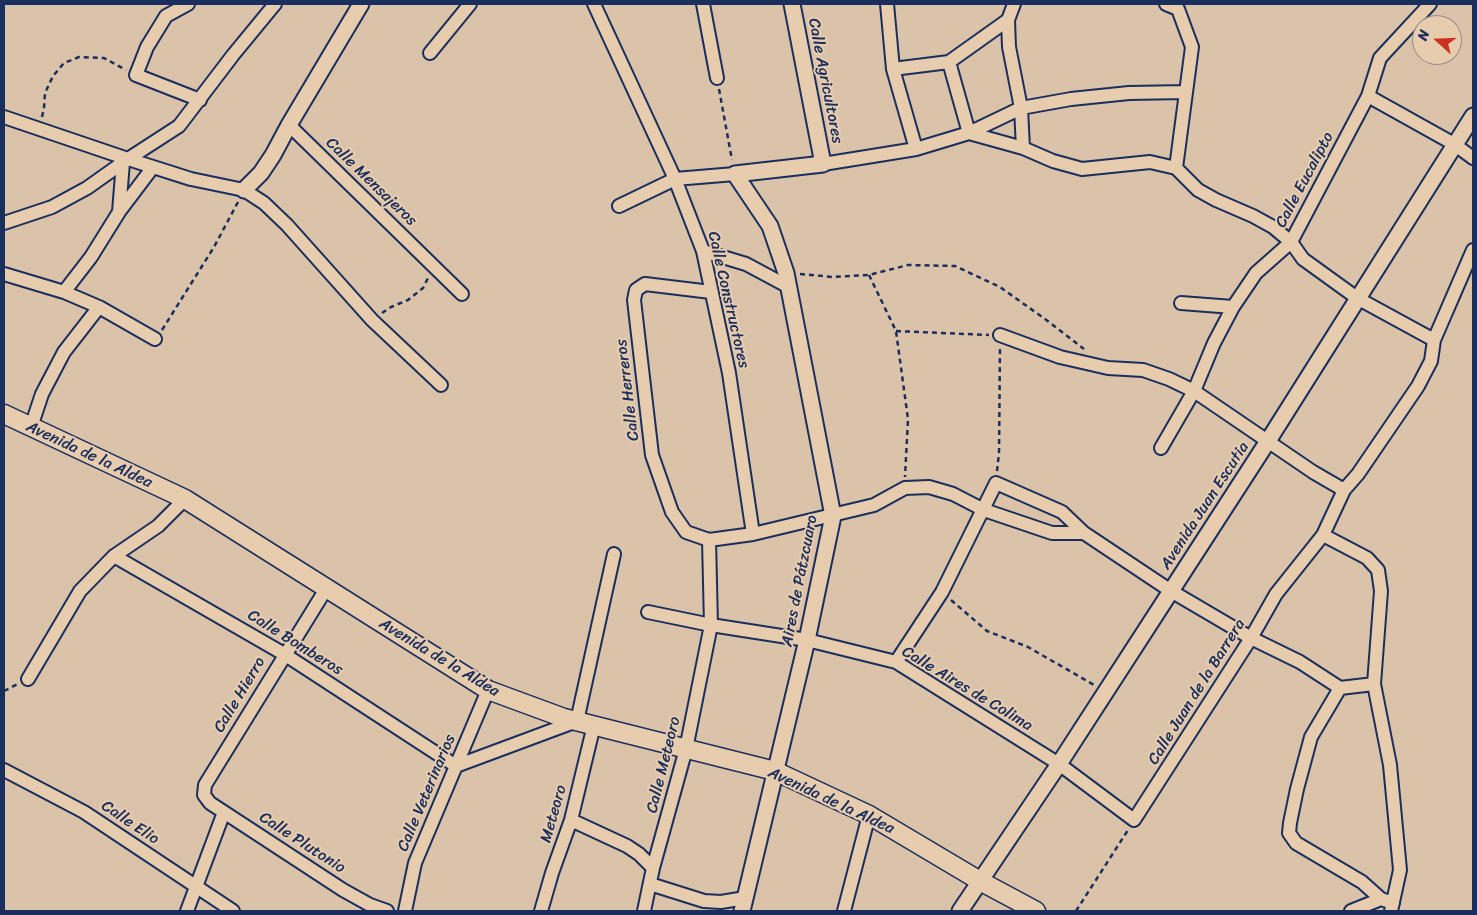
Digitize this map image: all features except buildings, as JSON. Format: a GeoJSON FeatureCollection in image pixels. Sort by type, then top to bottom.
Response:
{"type":"FeatureCollection","features":[{"type":"Feature","properties":{"kind":"main road","name":"Avenida de la Aldea"},"geometry":{"type":"LineString","coordinates":[[4,414],[185,499],[488,690],[564,718],[775,771],[869,815],[980,881],[1036,911]]}},
{"type":"Feature","properties":{"kind":"street"},"geometry":{"type":"LineString","coordinates":[[188,4],[166,16],[147,47],[136,75],[200,100]]}},
{"type":"Feature","properties":{"kind":"street"},"geometry":{"type":"LineString","coordinates":[[4,223],[52,207],[87,188],[179,126],[275,4]]}},
{"type":"Feature","properties":{"kind":"street"},"geometry":{"type":"LineString","coordinates":[[244,190],[261,173],[273,155],[361,4]]}},
{"type":"Feature","properties":{"kind":"street"},"geometry":{"type":"LineString","coordinates":[[430,53],[470,4]]}},
{"type":"Feature","properties":{"kind":"street","name":"Calle Constructores"},"geometry":{"type":"LineString","coordinates":[[594,4],[675,179],[703,251],[729,373],[753,534]]}},
{"type":"Feature","properties":{"kind":"street"},"geometry":{"type":"LineString","coordinates":[[703,4],[717,78]]}},
{"type":"Feature","properties":{"kind":"street","name":"Calle Agricultores"},"geometry":{"type":"LineString","coordinates":[[792,4],[823,164]]}},
{"type":"Feature","properties":{"kind":"street"},"geometry":{"type":"LineString","coordinates":[[887,4],[893,69],[916,149]]}},
{"type":"Feature","properties":{"kind":"street"},"geometry":{"type":"LineString","coordinates":[[1014,4],[1008,20],[1009,47],[1021,108],[1022,148]]}},
{"type":"Feature","properties":{"kind":"street"},"geometry":{"type":"LineString","coordinates":[[1166,4],[1178,9],[1192,47],[1176,168]]}},
{"type":"Feature","properties":{"kind":"street","name":"Calle Eucalipto"},"geometry":{"type":"LineString","coordinates":[[1161,448],[1194,391],[1214,343],[1233,307],[1256,273],[1291,242],[1368,96],[1380,58],[1430,4]]}},
{"type":"Feature","properties":{"kind":"street"},"geometry":{"type":"LineString","coordinates":[[893,69],[948,62],[1008,20]]}},
{"type":"Feature","properties":{"kind":"street"},"geometry":{"type":"LineString","coordinates":[[948,62],[969,133]]}},
{"type":"Feature","properties":{"kind":"street"},"geometry":{"type":"LineString","coordinates":[[619,206],[675,179],[823,164],[916,149],[969,133],[1021,108],[1071,99],[1129,93],[1186,92]]}},
{"type":"Feature","properties":{"kind":"street"},"geometry":{"type":"LineString","coordinates":[[1368,96],[1454,144],[1473,158]]}},
{"type":"Feature","properties":{"kind":"street","name":"Avenida Juan Escutia"},"geometry":{"type":"LineString","coordinates":[[960,911],[1059,764],[1268,441],[1473,116]]}},
{"type":"Feature","properties":{"kind":"street"},"geometry":{"type":"LineString","coordinates":[[4,117],[126,161],[244,190],[264,203],[288,225],[372,320],[441,386]]}},
{"type":"Feature","properties":{"kind":"street","name":"Calle Mensajeros"},"geometry":{"type":"LineString","coordinates":[[289,125],[462,294]]}},
{"type":"Feature","properties":{"kind":"street"},"geometry":{"type":"LineString","coordinates":[[969,133],[1022,148],[1053,162],[1082,169],[1150,162],[1176,168],[1198,190],[1273,227],[1291,242],[1303,259],[1357,298],[1434,340]]}},
{"type":"Feature","properties":{"kind":"street"},"geometry":{"type":"LineString","coordinates":[[119,212],[126,161]]}},
{"type":"Feature","properties":{"kind":"street"},"geometry":{"type":"LineString","coordinates":[[64,292],[91,257],[119,212],[153,167]]}},
{"type":"Feature","properties":{"kind":"street","name":"Aires de Pátzcuaro"},"geometry":{"type":"LineString","coordinates":[[735,174],[770,226],[788,280],[833,516],[808,640],[744,905]]}},
{"type":"Feature","properties":{"kind":"street","name":"Calle Juan de la Barrera"},"geometry":{"type":"LineString","coordinates":[[1134,820],[1251,638],[1276,594],[1323,535],[1344,490],[1358,474],[1418,386],[1431,361],[1434,340],[1473,250]]}},
{"type":"Feature","properties":{"kind":"street"},"geometry":{"type":"LineString","coordinates":[[703,251],[746,264],[788,280]]}},
{"type":"Feature","properties":{"kind":"street"},"geometry":{"type":"LineString","coordinates":[[4,274],[64,292],[99,307],[155,339]]}},
{"type":"Feature","properties":{"kind":"street","name":"Calle Herreros"},"geometry":{"type":"LineString","coordinates":[[709,540],[686,532],[672,512],[652,455],[634,300],[636,290],[645,284],[711,292]]}},
{"type":"Feature","properties":{"kind":"street"},"geometry":{"type":"LineString","coordinates":[[1181,303],[1233,307]]}},
{"type":"Feature","properties":{"kind":"street"},"geometry":{"type":"LineString","coordinates":[[31,427],[42,394],[64,352],[99,307]]}},
{"type":"Feature","properties":{"kind":"street"},"geometry":{"type":"LineString","coordinates":[[1000,335],[1060,357],[1108,368],[1143,370],[1169,379],[1194,391],[1313,472],[1344,490]]}},
{"type":"Feature","properties":{"kind":"street"},"geometry":{"type":"LineString","coordinates":[[896,662],[942,592],[996,483],[1062,512],[1084,533],[1171,591],[1251,638],[1300,662],[1340,688],[1374,684]]}},
{"type":"Feature","properties":{"kind":"street"},"geometry":{"type":"LineString","coordinates":[[709,540],[753,534],[833,516],[874,505],[905,488],[930,487],[953,494],[984,510],[1052,533],[1084,533]]}},
{"type":"Feature","properties":{"kind":"street"},"geometry":{"type":"LineString","coordinates":[[28,678],[80,591],[114,556],[158,526],[185,499]]}},
{"type":"Feature","properties":{"kind":"street"},"geometry":{"type":"LineString","coordinates":[[1323,535],[1367,558],[1378,570],[1381,591],[1374,684],[1390,765],[1400,870],[1388,904]]}},
{"type":"Feature","properties":{"kind":"street","name":"Calle Meteoro"},"geometry":{"type":"LineString","coordinates":[[644,911],[653,868],[686,749],[711,625],[709,540]]}},
{"type":"Feature","properties":{"kind":"street"},"geometry":{"type":"LineString","coordinates":[[456,766],[576,721],[614,554]]}},
{"type":"Feature","properties":{"kind":"street","name":"Calle Bomberos"},"geometry":{"type":"LineString","coordinates":[[114,556],[284,654],[456,766]]}},
{"type":"Feature","properties":{"kind":"street","name":"Calle Hierro"},"geometry":{"type":"LineString","coordinates":[[204,795],[205,784],[326,589]]}},
{"type":"Feature","properties":{"kind":"street","name":"Calle Aires de Colima"},"geometry":{"type":"LineString","coordinates":[[648,612],[711,625],[808,640],[896,662],[1059,764],[1134,820]]}},
{"type":"Feature","properties":{"kind":"street"},"geometry":{"type":"LineString","coordinates":[[1340,688],[1311,737],[1297,789],[1289,833],[1296,843],[1362,882],[1388,904]]}},
{"type":"Feature","properties":{"kind":"street","name":"Calle Veterinarios"},"geometry":{"type":"LineString","coordinates":[[405,911],[415,863],[488,690]]}},
{"type":"Feature","properties":{"kind":"street","name":"Meteoro"},"geometry":{"type":"LineString","coordinates":[[541,911],[571,820],[594,725]]}},
{"type":"Feature","properties":{"kind":"street","name":"Calle Elio"},"geometry":{"type":"LineString","coordinates":[[4,770],[84,812],[233,911]]}},
{"type":"Feature","properties":{"kind":"street","name":"Calle Plutonio"},"geometry":{"type":"LineString","coordinates":[[204,795],[210,803],[343,890],[370,905],[387,911]]}},
{"type":"Feature","properties":{"kind":"street"},"geometry":{"type":"LineString","coordinates":[[186,911],[224,812]]}},
{"type":"Feature","properties":{"kind":"street"},"geometry":{"type":"LineString","coordinates":[[844,911],[869,815]]}},
{"type":"Feature","properties":{"kind":"street"},"geometry":{"type":"LineString","coordinates":[[571,820],[627,846],[639,854],[653,868]]}},
{"type":"Feature","properties":{"kind":"street"},"geometry":{"type":"LineString","coordinates":[[650,884],[704,901],[744,905]]}},
{"type":"Feature","properties":{"kind":"street"},"geometry":{"type":"LineString","coordinates":[[1351,911],[1388,904]]}},
{"type":"Feature","properties":{"kind":"path"},"geometry":{"type":"LineString","coordinates":[[38,128],[44,108],[45,93],[53,76],[64,63],[79,57],[104,58],[136,75]]}},
{"type":"Feature","properties":{"kind":"path"},"geometry":{"type":"LineString","coordinates":[[717,78],[735,174]]}},
{"type":"Feature","properties":{"kind":"path"},"geometry":{"type":"LineString","coordinates":[[155,339],[167,325],[209,255],[244,190]]}},
{"type":"Feature","properties":{"kind":"path"},"geometry":{"type":"LineString","coordinates":[[372,320],[391,307],[408,300],[423,288],[430,275],[431,262]]}},
{"type":"Feature","properties":{"kind":"path"},"geometry":{"type":"LineString","coordinates":[[788,280],[869,275],[908,265],[955,266],[1000,287],[1084,349]]}},
{"type":"Feature","properties":{"kind":"path"},"geometry":{"type":"LineString","coordinates":[[869,275],[896,330],[908,420],[905,488]]}},
{"type":"Feature","properties":{"kind":"path"},"geometry":{"type":"LineString","coordinates":[[896,330],[1000,335],[999,453],[996,483]]}},
{"type":"Feature","properties":{"kind":"path"},"geometry":{"type":"LineString","coordinates":[[942,592],[987,631],[1028,647],[1106,692]]}},
{"type":"Feature","properties":{"kind":"path"},"geometry":{"type":"LineString","coordinates":[[1076,911],[1134,820]]}}]}
